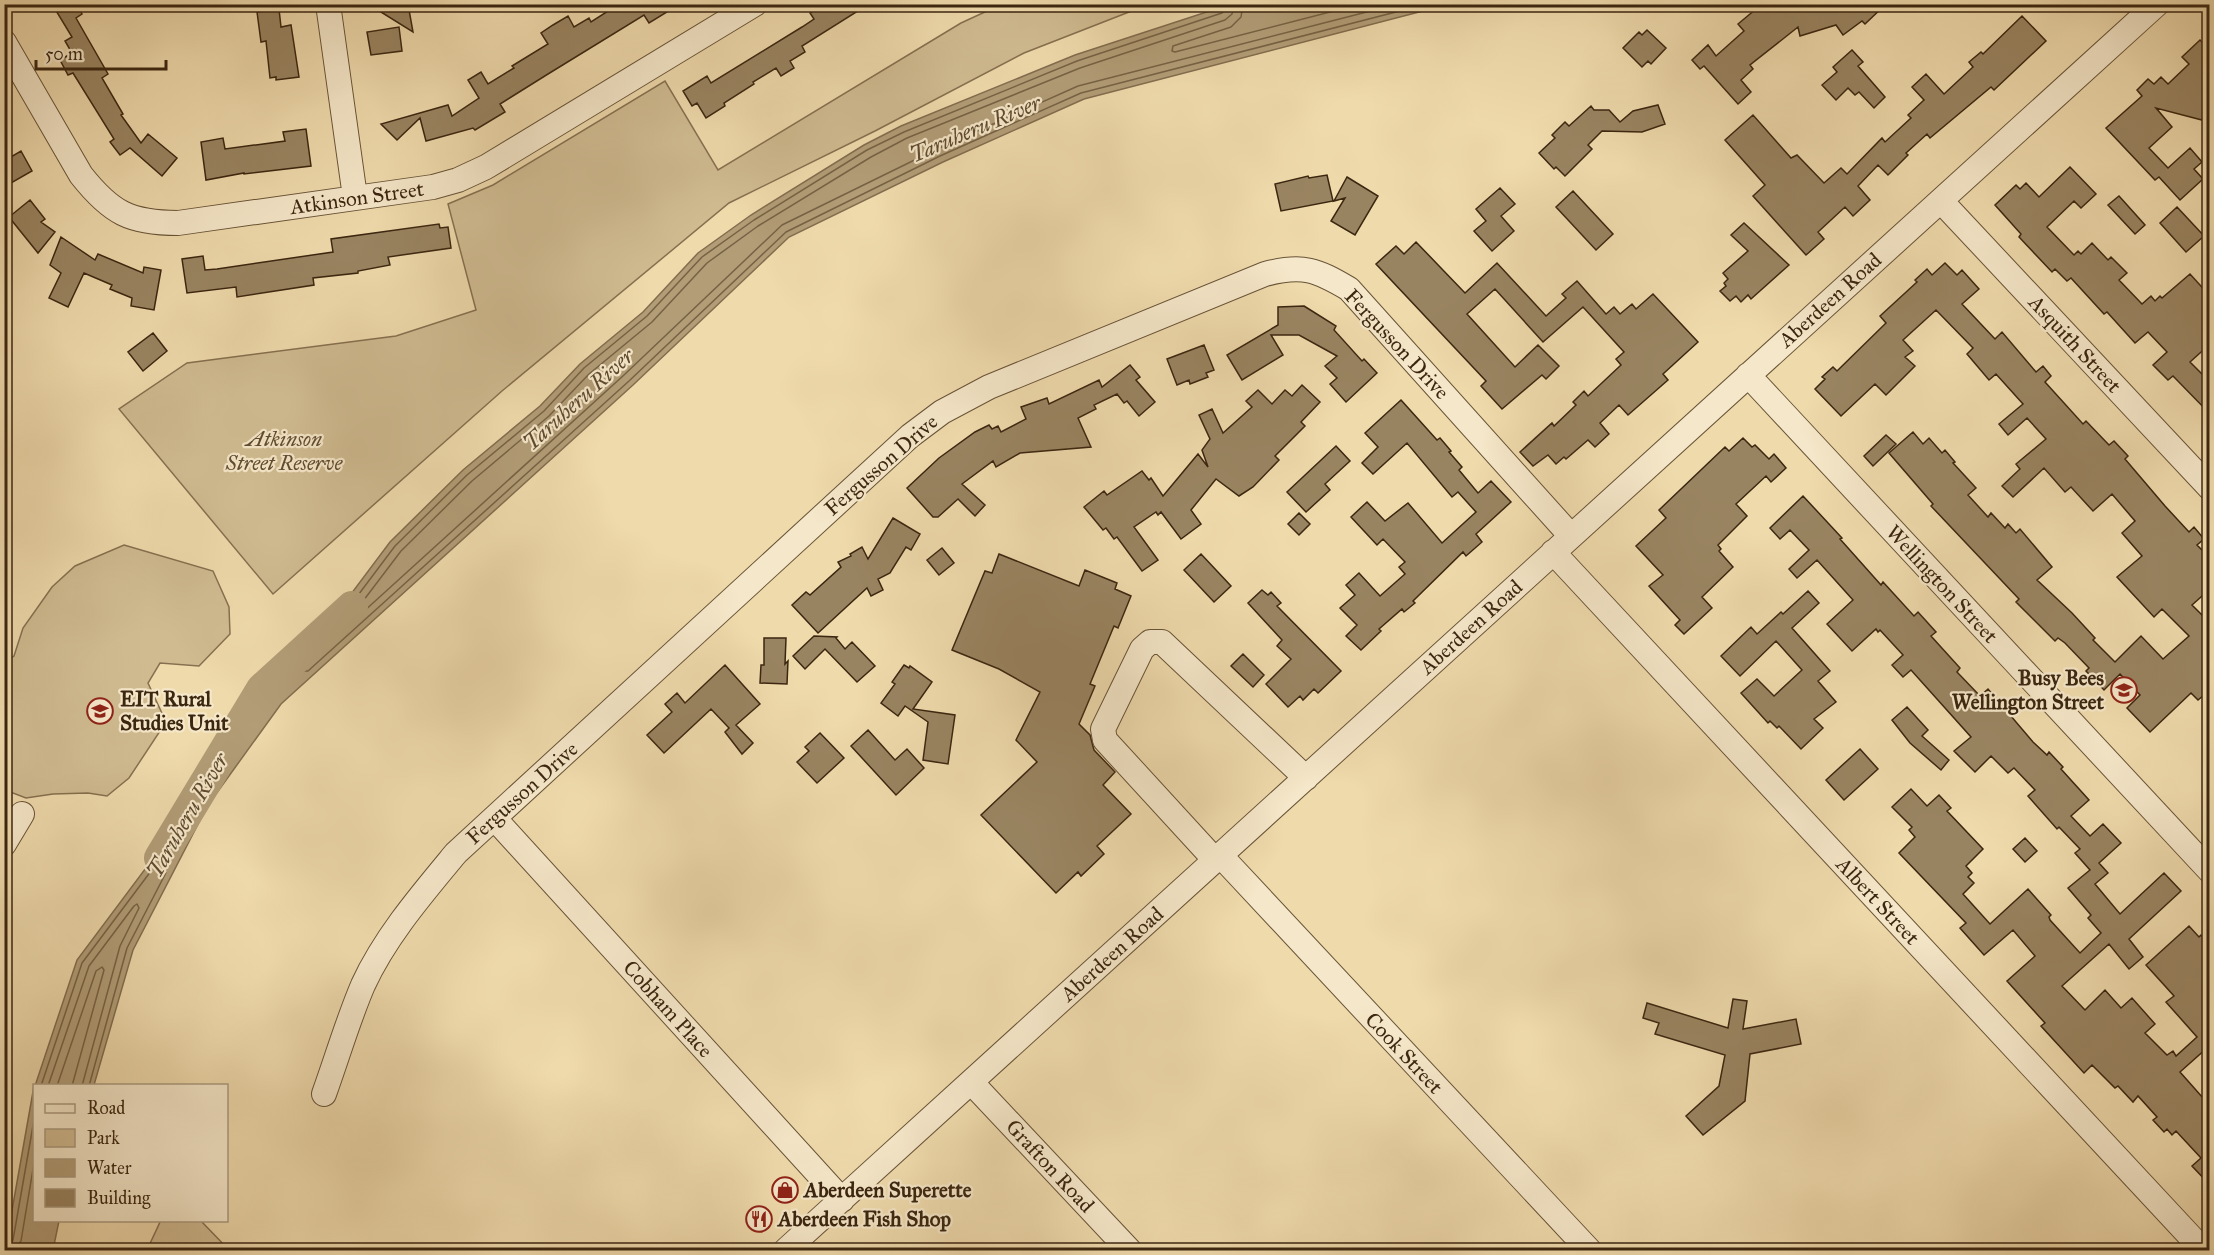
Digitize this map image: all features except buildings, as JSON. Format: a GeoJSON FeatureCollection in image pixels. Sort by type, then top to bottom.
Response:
{"type":"FeatureCollection","features":[{"type":"Feature","properties":{"kind":"street"},"geometry":{"type":"LineString","coordinates":[[328,4],[355,197]]}},
{"type":"Feature","properties":{"kind":"street","name":"Atkinson Street"},"geometry":{"type":"LineString","coordinates":[[4,42],[81,176],[108,205],[130,217],[151,223],[178,223],[433,187],[468,176],[754,4]]}},
{"type":"Feature","properties":{"kind":"street","name":"Aberdeen Road"},"geometry":{"type":"LineString","coordinates":[[786,1251],[2157,4]]}},
{"type":"Feature","properties":{"kind":"street","name":"Asquith Street"},"geometry":{"type":"LineString","coordinates":[[1941,201],[2210,488]]}},
{"type":"Feature","properties":{"kind":"street","name":"Fergusson Drive"},"geometry":{"type":"LineString","coordinates":[[324,1094],[363,985],[388,942],[419,898],[456,853],[910,436],[942,412],[989,387],[1265,274],[1286,269],[1305,269],[1328,277],[1349,289],[1571,536]]}},
{"type":"Feature","properties":{"kind":"street","name":"Wellington Street"},"geometry":{"type":"LineString","coordinates":[[1748,375],[2210,871]]}},
{"type":"Feature","properties":{"kind":"street","name":"Albert Street"},"geometry":{"type":"LineString","coordinates":[[1553,552],[2203,1251]]}},
{"type":"Feature","properties":{"kind":"street","name":"Cook Street"},"geometry":{"type":"LineString","coordinates":[[1306,778],[1162,642],[1150,642],[1142,649],[1103,729],[1105,740],[1588,1251]]}},
{"type":"Feature","properties":{"kind":"street"},"geometry":{"type":"LineString","coordinates":[[4,844],[22,814]]}},
{"type":"Feature","properties":{"kind":"street","name":"Cobham Place"},"geometry":{"type":"LineString","coordinates":[[495,819],[842,1200]]}},
{"type":"Feature","properties":{"kind":"street","name":"Grafton Road"},"geometry":{"type":"LineString","coordinates":[[971,1082],[1129,1251]]}},
{"type":"Feature","properties":{"kind":"green space","name":"Atkinson Street Reserve"},"geometry":{"type":"Polygon","coordinates":[[[1000,5],[1147,5],[1024,53],[875,131],[729,203],[502,391],[273,594],[119,409],[187,363],[396,336],[476,310],[448,204],[493,185],[665,81],[718,170],[961,23],[1000,5]]]}},
{"type":"Feature","properties":{"kind":"green space"},"geometry":{"type":"Polygon","coordinates":[[[124,545],[213,571],[229,607],[230,634],[199,666],[160,663],[148,683],[166,722],[129,778],[107,796],[88,793],[53,794],[26,798],[5,790],[5,662],[14,656],[23,628],[52,587],[75,566],[124,545]]]}},
{"type":"Feature","properties":{"kind":"green space"},"geometry":{"type":"Polygon","coordinates":[[[160,1222],[202,1222],[229,1250],[147,1250],[160,1222]]]}},
{"type":"Feature","properties":{"kind":"water"},"geometry":{"type":"Polygon","coordinates":[[[1231,4],[1446,5],[1084,99],[943,162],[789,237],[633,385],[281,704],[208,805],[133,950],[94,1084],[36,1084],[77,960],[390,542],[463,470],[540,406],[580,364],[643,312],[698,253],[751,215],[864,145],[901,126],[1075,55],[1231,4]]]}},
{"type":"Feature","properties":{"kind":"water"},"geometry":{"type":"Polygon","coordinates":[[[33,1092],[33,1222],[59,1222],[53,1250],[5,1250],[33,1092]]]}},
{"type":"Feature","properties":{"kind":"waterway","name":"Taruheru River"},"geometry":{"type":"LineString","coordinates":[[160,858],[262,689],[352,607]]}},
{"type":"Feature","properties":{"kind":"place","name":"Busy Bees Wellington Street"},"geometry":{"type":"Point","coordinates":[2124,690]}},
{"type":"Feature","properties":{"kind":"place","name":"EIT Rural Studies Unit"},"geometry":{"type":"Point","coordinates":[100,711]}},
{"type":"Feature","properties":{"kind":"place","name":"Aberdeen Superette"},"geometry":{"type":"Point","coordinates":[785,1190]}},
{"type":"Feature","properties":{"kind":"place","name":"Aberdeen Fish Shop"},"geometry":{"type":"Point","coordinates":[759,1219]}}]}
